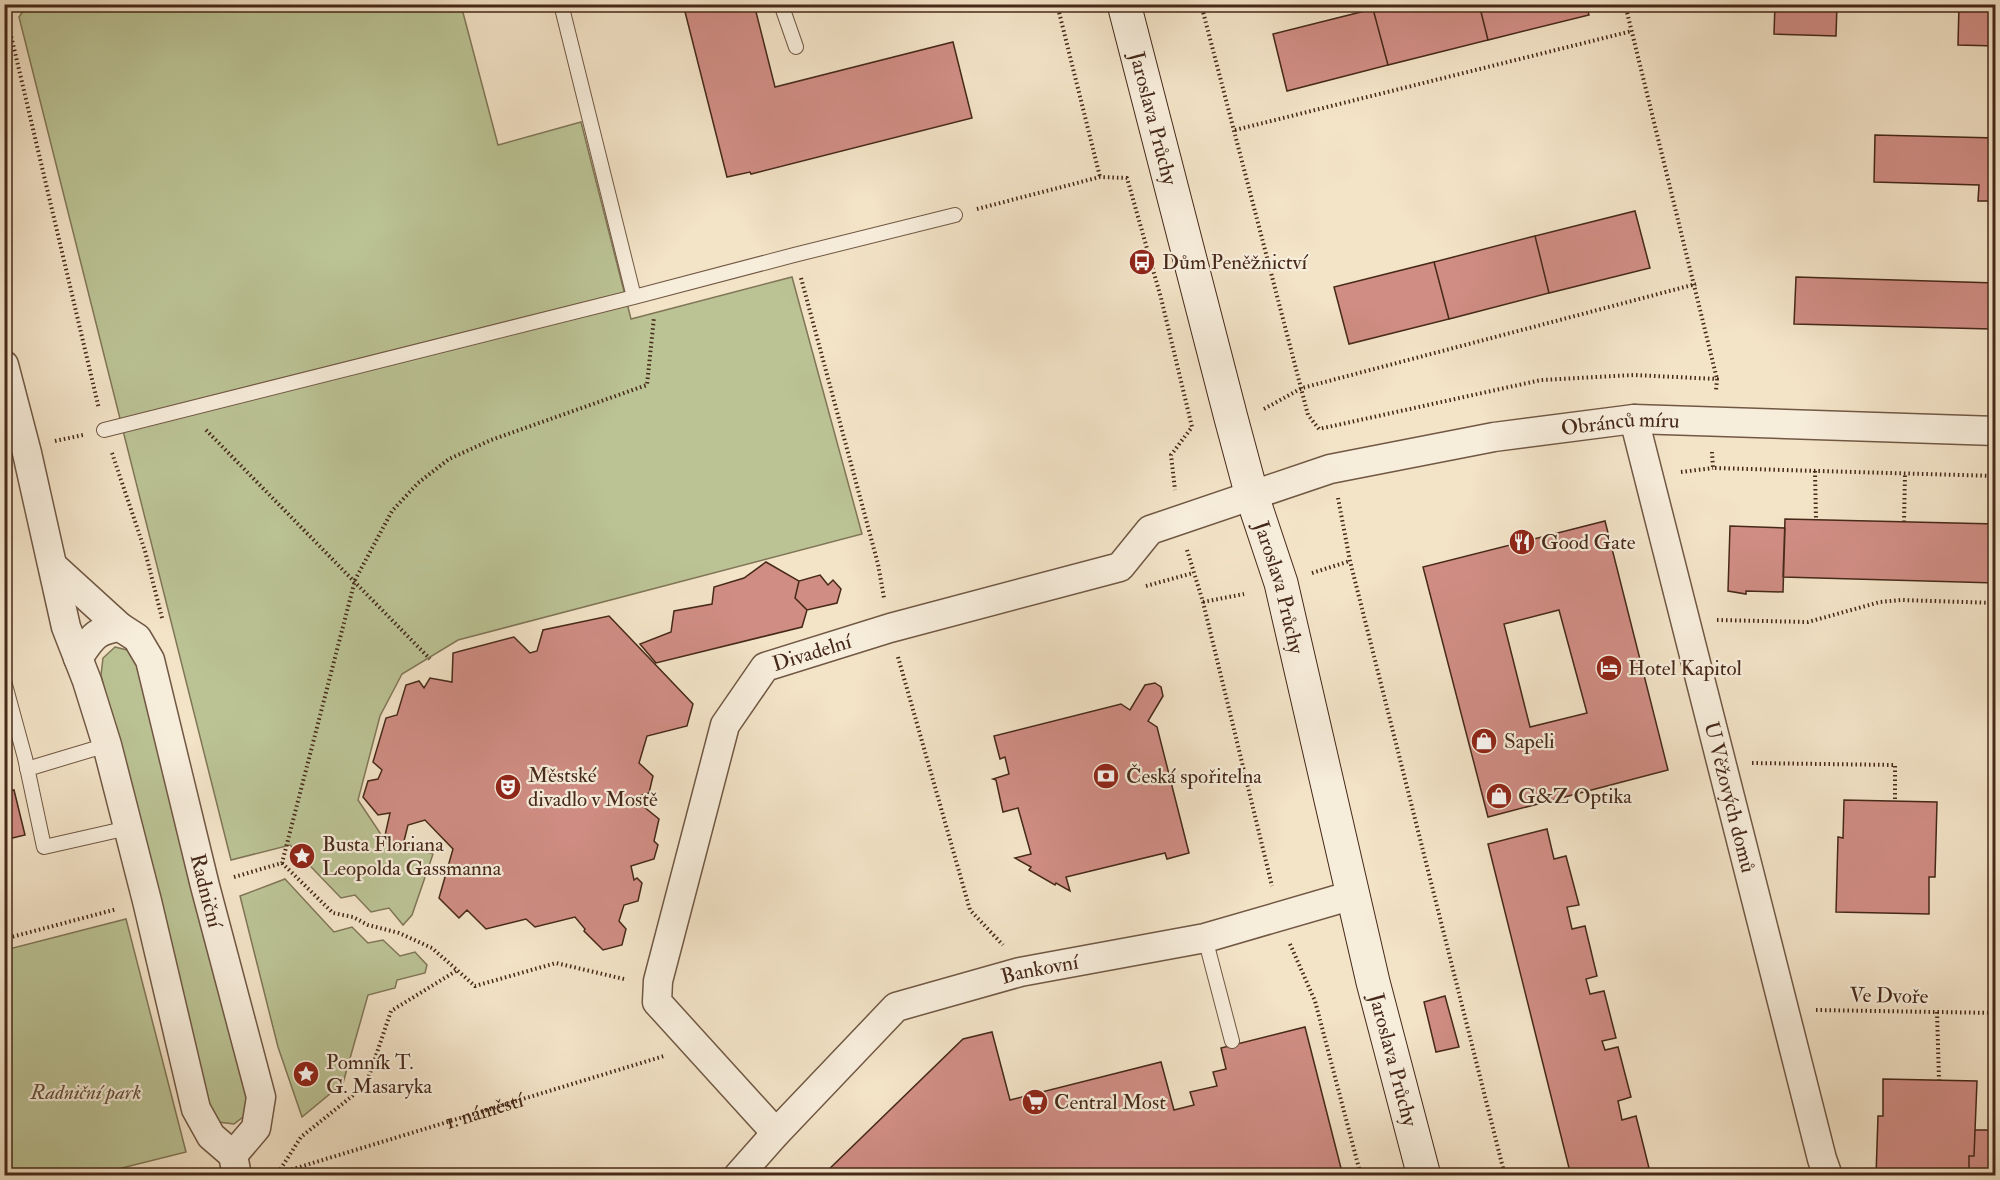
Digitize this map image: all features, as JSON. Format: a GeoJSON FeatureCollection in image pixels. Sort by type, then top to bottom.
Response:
{"type":"FeatureCollection","features":[{"type":"Feature","properties":{"kind":"street","name":"Jaroslava Průchy"},"geometry":{"type":"LineString","coordinates":[[1124,4],[1252,496],[1281,583],[1373,982],[1424,1176]]}},
{"type":"Feature","properties":{"kind":"street","name":"Radniční"},"geometry":{"type":"LineString","coordinates":[[4,365],[27,453],[66,627],[107,745],[196,1108],[211,1136],[235,1165],[256,1128],[261,1097],[205,886],[150,660],[137,638],[120,627],[53,566]]}},
{"type":"Feature","properties":{"kind":"street","name":"Obránců míru"},"geometry":{"type":"LineString","coordinates":[[1252,496],[1330,469],[1494,436],[1634,418],[1995,431]]}},
{"type":"Feature","properties":{"kind":"street","name":"U Věžových domů"},"geometry":{"type":"LineString","coordinates":[[1634,418],[1783,1009],[1828,1176]]}},
{"type":"Feature","properties":{"kind":"street","name":"Divadelní"},"geometry":{"type":"LineString","coordinates":[[776,1132],[657,1002],[658,981],[725,725],[765,667],[890,628],[1120,567],[1150,530],[1252,496]]}},
{"type":"Feature","properties":{"kind":"street"},"geometry":{"type":"LineString","coordinates":[[78,658],[93,638],[104,629],[120,627]]}},
{"type":"Feature","properties":{"kind":"street","name":"Bankovní"},"geometry":{"type":"LineString","coordinates":[[776,1132],[896,1007],[1014,961],[1205,938],[1353,895]]}},
{"type":"Feature","properties":{"kind":"street"},"geometry":{"type":"LineString","coordinates":[[738,1176],[776,1132]]}},
{"type":"Feature","properties":{"kind":"lane"},"geometry":{"type":"LineString","coordinates":[[561,4],[634,297]]}},
{"type":"Feature","properties":{"kind":"lane"},"geometry":{"type":"LineString","coordinates":[[781,4],[796,46]]}},
{"type":"Feature","properties":{"kind":"lane"},"geometry":{"type":"LineString","coordinates":[[104,430],[956,215]]}},
{"type":"Feature","properties":{"kind":"lane"},"geometry":{"type":"LineString","coordinates":[[4,681],[44,847],[128,828]]}},
{"type":"Feature","properties":{"kind":"lane"},"geometry":{"type":"LineString","coordinates":[[27,769],[107,745]]}},
{"type":"Feature","properties":{"kind":"lane"},"geometry":{"type":"LineString","coordinates":[[1205,938],[1232,1041]]}},
{"type":"Feature","properties":{"kind":"path"},"geometry":{"type":"LineString","coordinates":[[1057,4],[1100,177]]}},
{"type":"Feature","properties":{"kind":"path"},"geometry":{"type":"LineString","coordinates":[[1201,4],[1308,415],[1319,429]]}},
{"type":"Feature","properties":{"kind":"path"},"geometry":{"type":"LineString","coordinates":[[1625,4],[1696,284],[1717,379]]}},
{"type":"Feature","properties":{"kind":"path"},"geometry":{"type":"LineString","coordinates":[[4,6],[104,430],[145,551],[169,645],[150,660]]}},
{"type":"Feature","properties":{"kind":"path"},"geometry":{"type":"LineString","coordinates":[[1234,130],[1632,31]]}},
{"type":"Feature","properties":{"kind":"path"},"geometry":{"type":"LineString","coordinates":[[956,215],[1100,177],[1126,178],[1178,364],[1192,427],[1171,455],[1175,494]]}},
{"type":"Feature","properties":{"kind":"path"},"geometry":{"type":"LineString","coordinates":[[794,255],[878,564],[886,608]]}},
{"type":"Feature","properties":{"kind":"path"},"geometry":{"type":"LineString","coordinates":[[1263,410],[1302,388],[1696,284]]}},
{"type":"Feature","properties":{"kind":"path"},"geometry":{"type":"LineString","coordinates":[[282,863],[355,580],[392,511],[418,483],[449,459],[491,440],[647,385],[657,292]]}},
{"type":"Feature","properties":{"kind":"path"},"geometry":{"type":"LineString","coordinates":[[185,409],[430,659]]}},
{"type":"Feature","properties":{"kind":"path"},"geometry":{"type":"LineString","coordinates":[[1815,471],[1816,520]]}},
{"type":"Feature","properties":{"kind":"path"},"geometry":{"type":"LineString","coordinates":[[1904,522],[1905,473]]}},
{"type":"Feature","properties":{"kind":"path"},"geometry":{"type":"LineString","coordinates":[[1337,494],[1350,561],[1506,1176]]}},
{"type":"Feature","properties":{"kind":"path"},"geometry":{"type":"LineString","coordinates":[[1186,547],[1203,602],[1274,891]]}},
{"type":"Feature","properties":{"kind":"path"},"geometry":{"type":"LineString","coordinates":[[1309,574],[1350,561]]}},
{"type":"Feature","properties":{"kind":"path"},"geometry":{"type":"LineString","coordinates":[[1203,602],[1244,594]]}},
{"type":"Feature","properties":{"kind":"path"},"geometry":{"type":"LineString","coordinates":[[1712,621],[1808,622],[1880,602],[1902,600],[1995,603]]}},
{"type":"Feature","properties":{"kind":"path"},"geometry":{"type":"LineString","coordinates":[[897,653],[970,910],[1014,961]]}},
{"type":"Feature","properties":{"kind":"path"},"geometry":{"type":"LineString","coordinates":[[1751,763],[1895,765],[1895,801]]}},
{"type":"Feature","properties":{"kind":"path"},"geometry":{"type":"LineString","coordinates":[[232,878],[282,863]]}},
{"type":"Feature","properties":{"kind":"path"},"geometry":{"type":"LineString","coordinates":[[282,863],[333,913],[399,933],[432,948],[475,986],[556,963],[624,979]]}},
{"type":"Feature","properties":{"kind":"path"},"geometry":{"type":"LineString","coordinates":[[4,939],[119,909]]}},
{"type":"Feature","properties":{"kind":"path"},"geometry":{"type":"LineString","coordinates":[[1289,941],[1315,1001],[1360,1176]]}},
{"type":"Feature","properties":{"kind":"path"},"geometry":{"type":"LineString","coordinates":[[278,1173],[302,1137],[366,1085],[391,1011],[456,971]]}},
{"type":"Feature","properties":{"kind":"path","name":"Ve Dvoře"},"geometry":{"type":"LineString","coordinates":[[1783,1009],[1995,1013]]}},
{"type":"Feature","properties":{"kind":"path"},"geometry":{"type":"LineString","coordinates":[[1937,1012],[1939,1080]]}},
{"type":"Feature","properties":{"kind":"path","name":"1. náměstí"},"geometry":{"type":"LineString","coordinates":[[270,1176],[696,1046]]}},
{"type":"Feature","properties":{"kind":"green space"},"geometry":{"type":"Polygon","coordinates":[[[28,4],[461,5],[498,145],[581,122],[631,319],[792,277],[862,534],[458,640],[402,674],[380,716],[358,800],[392,847],[403,845],[433,854],[412,915],[403,925],[389,908],[371,912],[355,895],[341,898],[290,845],[231,860],[19,17],[28,4]]]}},
{"type":"Feature","properties":{"kind":"green space"},"geometry":{"type":"Polygon","coordinates":[[[115,647],[131,651],[141,665],[249,1096],[248,1113],[234,1124],[218,1122],[209,1107],[101,675],[103,658],[115,647]]]}},
{"type":"Feature","properties":{"kind":"green space"},"geometry":{"type":"Polygon","coordinates":[[[285,879],[334,932],[352,927],[368,943],[383,940],[400,956],[415,952],[427,965],[425,973],[397,980],[395,988],[368,995],[343,1083],[302,1117],[278,1047],[240,896],[285,879]]]}},
{"type":"Feature","properties":{"kind":"green space","name":"Radniční park"},"geometry":{"type":"Polygon","coordinates":[[[126,919],[186,1152],[94,1175],[5,1175],[5,950],[126,919]]]}},
{"type":"Feature","properties":{"kind":"building"},"geometry":{"type":"Polygon","coordinates":[[[683,4],[754,4],[775,87],[953,42],[972,118],[751,174],[750,172],[727,177],[683,4]]]}},
{"type":"Feature","properties":{"kind":"building"},"geometry":{"type":"Polygon","coordinates":[[[1390,4],[1479,4],[1488,40],[1388,65],[1373,9],[1390,4]]]}},
{"type":"Feature","properties":{"kind":"building"},"geometry":{"type":"Polygon","coordinates":[[[1479,4],[1586,4],[1589,15],[1488,40],[1479,4]]]}},
{"type":"Feature","properties":{"kind":"building"},"geometry":{"type":"Polygon","coordinates":[[[1775,4],[1837,4],[1836,36],[1774,34],[1775,4]]]}},
{"type":"Feature","properties":{"kind":"building"},"geometry":{"type":"Polygon","coordinates":[[[1959,4],[1996,4],[1996,46],[1958,45],[1959,4]]]}},
{"type":"Feature","properties":{"kind":"building"},"geometry":{"type":"Polygon","coordinates":[[[1373,9],[1388,65],[1287,91],[1273,34],[1373,9]]]}},
{"type":"Feature","properties":{"kind":"building"},"geometry":{"type":"Polygon","coordinates":[[[1875,135],[1996,138],[1996,201],[1978,201],[1979,185],[1874,182],[1875,135]]]}},
{"type":"Feature","properties":{"kind":"building"},"geometry":{"type":"Polygon","coordinates":[[[1635,211],[1650,268],[1549,293],[1535,236],[1635,211]]]}},
{"type":"Feature","properties":{"kind":"building"},"geometry":{"type":"Polygon","coordinates":[[[1535,236],[1549,293],[1449,319],[1434,262],[1535,236]]]}},
{"type":"Feature","properties":{"kind":"building"},"geometry":{"type":"Polygon","coordinates":[[[1434,262],[1449,319],[1349,344],[1334,287],[1434,262]]]}},
{"type":"Feature","properties":{"kind":"building"},"geometry":{"type":"Polygon","coordinates":[[[1796,277],[1996,283],[1996,343],[1990,343],[1991,329],[1794,324],[1796,277]]]}},
{"type":"Feature","properties":{"kind":"building"},"geometry":{"type":"Polygon","coordinates":[[[1785,519],[1996,524],[1996,583],[1783,577],[1785,519]]]}},
{"type":"Feature","properties":{"kind":"building","name":"Hotel Kapitol"},"geometry":{"type":"Polygon","coordinates":[[[1605,521],[1668,770],[1488,817],[1423,567],[1605,521]],[[1559,610],[1504,624],[1530,727],[1587,713],[1559,610]]]}},
{"type":"Feature","properties":{"kind":"building"},"geometry":{"type":"Polygon","coordinates":[[[1730,526],[1785,528],[1783,592],[1746,591],[1746,594],[1728,591],[1730,526]]]}},
{"type":"Feature","properties":{"kind":"building"},"geometry":{"type":"Polygon","coordinates":[[[766,562],[799,581],[795,598],[807,610],[802,627],[656,663],[640,644],[671,632],[674,611],[712,604],[714,587],[744,578],[766,562]]]}},
{"type":"Feature","properties":{"kind":"building"},"geometry":{"type":"Polygon","coordinates":[[[820,575],[828,585],[833,580],[841,589],[837,603],[807,610],[795,598],[799,581],[820,575]]]}},
{"type":"Feature","properties":{"kind":"building","name":"Městské divadlo v Mostě"},"geometry":{"type":"Polygon","coordinates":[[[609,616],[693,704],[687,726],[647,736],[639,763],[653,776],[649,793],[633,798],[659,819],[654,841],[658,845],[654,859],[631,866],[634,880],[637,878],[642,883],[638,901],[624,905],[619,921],[626,929],[622,945],[603,950],[584,931],[585,929],[575,917],[535,927],[526,919],[486,929],[467,910],[459,918],[439,898],[453,849],[425,820],[408,825],[403,845],[392,847],[384,840],[390,813],[378,815],[363,797],[368,781],[378,779],[382,770],[373,762],[386,718],[397,715],[406,685],[419,681],[424,688],[430,678],[452,682],[453,653],[514,637],[530,653],[537,651],[543,630],[609,616]]]}},
{"type":"Feature","properties":{"kind":"building"},"geometry":{"type":"Polygon","coordinates":[[[1155,683],[1161,687],[1163,696],[1148,721],[1157,727],[1189,853],[1167,859],[1165,853],[1066,877],[1070,891],[1029,870],[1031,867],[1015,858],[1031,854],[1018,808],[1003,812],[996,780],[993,779],[1009,774],[1005,757],[1000,759],[994,736],[1121,704],[1130,710],[1145,685],[1155,683]]]}},
{"type":"Feature","properties":{"kind":"building"},"geometry":{"type":"Polygon","coordinates":[[[14,790],[25,835],[4,840],[4,792],[14,790]]]}},
{"type":"Feature","properties":{"kind":"building"},"geometry":{"type":"Polygon","coordinates":[[[1844,800],[1937,802],[1935,877],[1929,877],[1929,914],[1836,912],[1838,837],[1843,838],[1844,800]]]}},
{"type":"Feature","properties":{"kind":"building"},"geometry":{"type":"Polygon","coordinates":[[[1547,829],[1554,859],[1566,856],[1579,905],[1567,907],[1572,929],[1585,926],[1597,976],[1586,979],[1590,994],[1604,991],[1616,1038],[1602,1041],[1605,1050],[1618,1047],[1631,1097],[1618,1101],[1622,1120],[1636,1116],[1649,1168],[1636,1171],[1637,1176],[1571,1176],[1488,844],[1547,829]]]}},
{"type":"Feature","properties":{"kind":"building"},"geometry":{"type":"Polygon","coordinates":[[[1445,996],[1459,1047],[1436,1052],[1424,1002],[1445,996]]]}},
{"type":"Feature","properties":{"kind":"building","name":"Central Most"},"geometry":{"type":"Polygon","coordinates":[[[1305,1027],[1343,1176],[822,1176],[963,1039],[992,1032],[1010,1100],[1161,1062],[1174,1110],[1194,1105],[1190,1092],[1217,1086],[1213,1072],[1226,1069],[1221,1048],[1305,1027]]]}},
{"type":"Feature","properties":{"kind":"building"},"geometry":{"type":"Polygon","coordinates":[[[1883,1079],[1977,1081],[1974,1156],[1969,1156],[1969,1176],[1876,1176],[1878,1116],[1883,1116],[1883,1079]]]}},
{"type":"Feature","properties":{"kind":"building"},"geometry":{"type":"Polygon","coordinates":[[[1975,1130],[1996,1130],[1996,1176],[1969,1176],[1969,1156],[1974,1156],[1975,1130]]]}},
{"type":"Feature","properties":{"kind":"place","name":"Dům Peněžnictví"},"geometry":{"type":"Point","coordinates":[1142,262]}},
{"type":"Feature","properties":{"kind":"place","name":"Good Gate"},"geometry":{"type":"Point","coordinates":[1522,542]}},
{"type":"Feature","properties":{"kind":"place","name":"Hotel Kapitol"},"geometry":{"type":"Point","coordinates":[1609,668]}},
{"type":"Feature","properties":{"kind":"place","name":"Sapeli"},"geometry":{"type":"Point","coordinates":[1484,741]}},
{"type":"Feature","properties":{"kind":"place","name":"Česká spořitelna"},"geometry":{"type":"Point","coordinates":[1106,776]}},
{"type":"Feature","properties":{"kind":"place","name":"Městské divadlo v Mostě"},"geometry":{"type":"Point","coordinates":[508,787]}},
{"type":"Feature","properties":{"kind":"place","name":"G&Z Optika"},"geometry":{"type":"Point","coordinates":[1499,796]}},
{"type":"Feature","properties":{"kind":"place","name":"Busta Floriana Leopolda Gassmanna"},"geometry":{"type":"Point","coordinates":[302,856]}},
{"type":"Feature","properties":{"kind":"place","name":"Pomník T. G. Masaryka"},"geometry":{"type":"Point","coordinates":[306,1074]}},
{"type":"Feature","properties":{"kind":"place","name":"Central Most"},"geometry":{"type":"Point","coordinates":[1035,1102]}}]}
